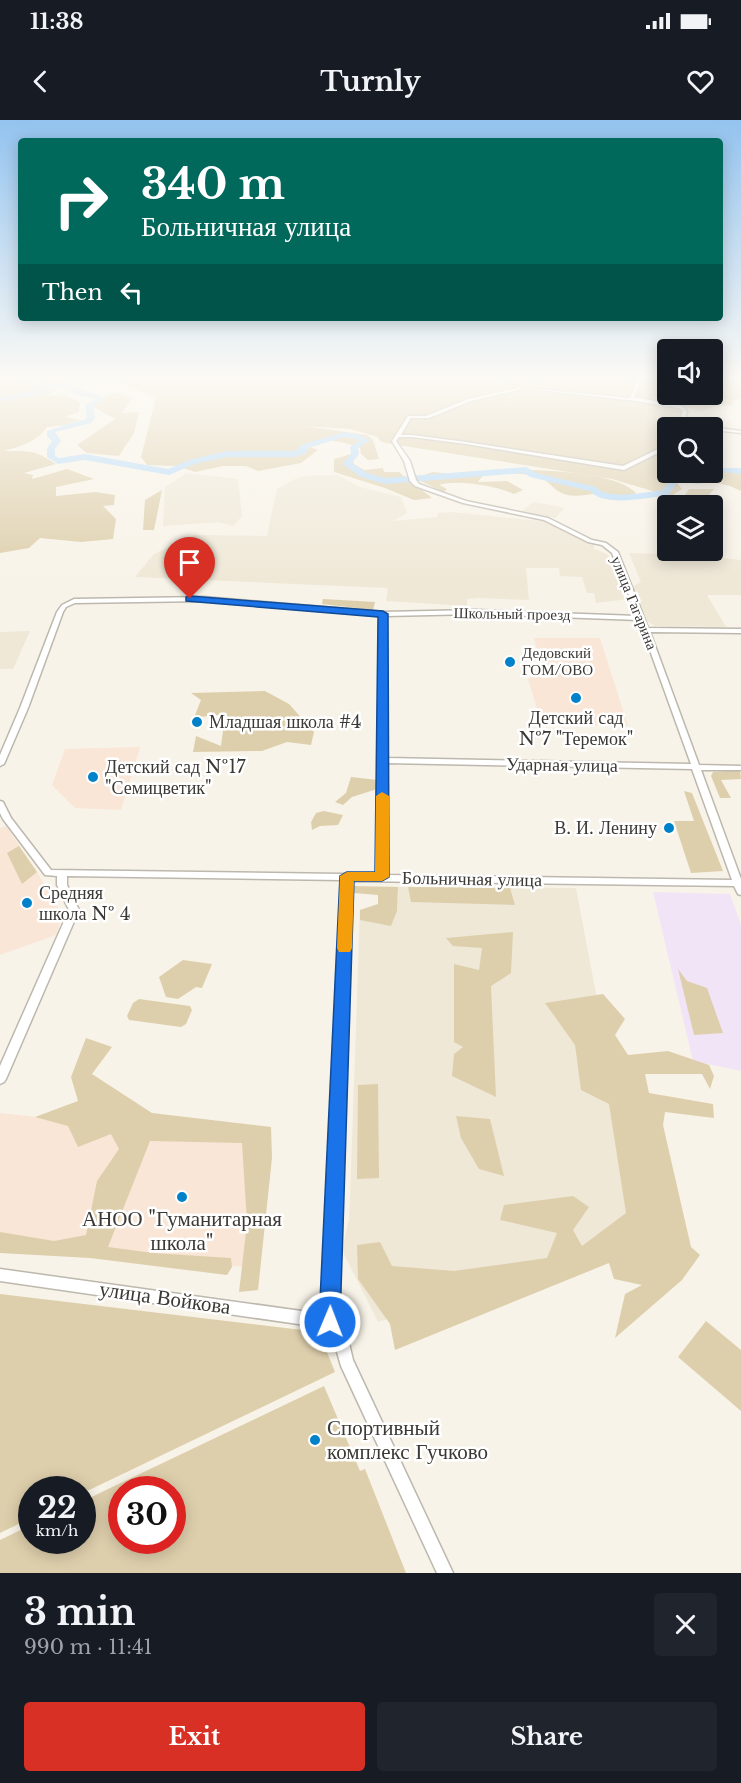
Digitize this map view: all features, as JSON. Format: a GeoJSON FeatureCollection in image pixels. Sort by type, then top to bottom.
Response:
{"type":"FeatureCollection","features":[{"type":"Feature","properties":{"kind":"street","name":"улица Гагарина"},"geometry":{"type":"LineString","coordinates":[[396,445],[407,461],[412,479],[458,500],[546,519],[590,541],[604,544],[615,552],[646,630],[740,888]]}},
{"type":"Feature","properties":{"kind":"street"},"geometry":{"type":"LineString","coordinates":[[477,445],[624,468],[657,452]]}},
{"type":"Feature","properties":{"kind":"street","name":"Школьный проезд"},"geometry":{"type":"LineString","coordinates":[[0,764],[60,612],[64,606],[74,601],[203,599],[383,614],[476,612],[641,618]]}},
{"type":"Feature","properties":{"kind":"street"},"geometry":{"type":"LineString","coordinates":[[382,877],[383,614]]}},
{"type":"Feature","properties":{"kind":"street"},"geometry":{"type":"LineString","coordinates":[[646,630],[741,631]]}},
{"type":"Feature","properties":{"kind":"street","name":"Ударная улица"},"geometry":{"type":"LineString","coordinates":[[383,759],[741,768]]}},
{"type":"Feature","properties":{"kind":"street"},"geometry":{"type":"LineString","coordinates":[[0,804],[4,820],[48,873],[62,874],[62,885],[74,910],[0,1079]]}},
{"type":"Feature","properties":{"kind":"street","name":"Больничная улица"},"geometry":{"type":"LineString","coordinates":[[62,874],[347,876],[740,888]]}},
{"type":"Feature","properties":{"kind":"street"},"geometry":{"type":"LineString","coordinates":[[347,876],[330,1322],[342,1343],[346,1361],[445,1573]]}},
{"type":"Feature","properties":{"kind":"street","name":"улица Войкова"},"geometry":{"type":"LineString","coordinates":[[0,1275],[330,1322]]}},
{"type":"Feature","properties":{"kind":"shaded area"},"geometry":{"type":"Polygon","coordinates":[[[0,445],[22,445],[4,451],[31,452],[56,464],[24,473],[33,475],[32,479],[67,469],[94,479],[56,487],[56,496],[95,492],[115,495],[114,505],[103,506],[116,519],[113,539],[81,542],[40,538],[29,548],[0,553],[0,445]]]}},
{"type":"Feature","properties":{"kind":"shaded area"},"geometry":{"type":"Polygon","coordinates":[[[77,445],[126,445],[119,456],[87,453],[77,445]]]}},
{"type":"Feature","properties":{"kind":"shaded area"},"geometry":{"type":"Polygon","coordinates":[[[144,445],[308,445],[318,450],[301,463],[258,471],[246,466],[223,466],[195,472],[178,466],[147,465],[141,457],[144,445]]]}},
{"type":"Feature","properties":{"kind":"shaded area"},"geometry":{"type":"Polygon","coordinates":[[[349,445],[375,445],[379,459],[368,460],[361,454],[360,448],[349,445]]]}},
{"type":"Feature","properties":{"kind":"shaded area"},"geometry":{"type":"Polygon","coordinates":[[[396,445],[657,445],[657,483],[677,483],[682,489],[673,495],[662,495],[613,479],[396,445]]]}},
{"type":"Feature","properties":{"kind":"shaded area"},"geometry":{"type":"Polygon","coordinates":[[[351,454],[354,464],[364,470],[383,468],[384,472],[399,472],[432,498],[414,500],[334,472],[334,459],[351,454]]]}},
{"type":"Feature","properties":{"kind":"shaded area"},"geometry":{"type":"Polygon","coordinates":[[[503,469],[553,471],[593,476],[625,485],[636,493],[622,496],[568,495],[540,478],[509,473],[483,475],[478,482],[507,481],[523,490],[514,494],[488,486],[447,483],[439,485],[447,489],[444,492],[414,478],[433,472],[452,474],[503,469]]]}},
{"type":"Feature","properties":{"kind":"shaded area"},"geometry":{"type":"Polygon","coordinates":[[[723,471],[741,471],[741,491],[716,483],[723,483],[723,471]]]}},
{"type":"Feature","properties":{"kind":"shaded area"},"geometry":{"type":"Polygon","coordinates":[[[187,473],[238,479],[242,516],[233,526],[219,522],[163,526],[165,487],[187,473]]]}},
{"type":"Feature","properties":{"kind":"shaded area"},"geometry":{"type":"Polygon","coordinates":[[[338,475],[360,487],[401,497],[407,513],[393,521],[437,517],[438,513],[452,512],[549,522],[595,544],[594,549],[607,554],[616,567],[629,599],[596,603],[594,593],[587,593],[582,577],[560,576],[559,568],[526,568],[529,600],[467,599],[467,606],[386,601],[388,588],[135,577],[154,554],[195,535],[267,536],[277,489],[299,477],[338,475]]]}},
{"type":"Feature","properties":{"kind":"shaded area"},"geometry":{"type":"Polygon","coordinates":[[[689,489],[714,489],[709,495],[685,495],[689,489]]]}},
{"type":"Feature","properties":{"kind":"shaded area"},"geometry":{"type":"Polygon","coordinates":[[[162,490],[154,530],[143,530],[145,500],[162,490]]]}},
{"type":"Feature","properties":{"kind":"shaded area"},"geometry":{"type":"Polygon","coordinates":[[[533,502],[565,508],[555,518],[522,511],[533,502]]]}},
{"type":"Feature","properties":{"kind":"shaded area"},"geometry":{"type":"Polygon","coordinates":[[[629,553],[657,554],[657,561],[723,561],[723,558],[741,560],[741,595],[707,595],[726,627],[655,626],[645,620],[633,586],[641,582],[629,553]]]}},
{"type":"Feature","properties":{"kind":"shaded area"},"geometry":{"type":"Polygon","coordinates":[[[323,599],[375,602],[373,610],[322,604],[323,599]]]}},
{"type":"Feature","properties":{"kind":"shaded area"},"geometry":{"type":"Polygon","coordinates":[[[30,631],[13,669],[0,669],[0,632],[30,631]]]}},
{"type":"Feature","properties":{"kind":"shaded area","name":"Детский сад №7 \"Теремок\""},"geometry":{"type":"Polygon","coordinates":[[[534,638],[600,638],[628,726],[558,725],[540,718],[528,679],[543,673],[534,638]]]}},
{"type":"Feature","properties":{"kind":"shaded area"},"geometry":{"type":"Polygon","coordinates":[[[265,691],[289,704],[314,732],[311,745],[287,742],[262,751],[193,752],[196,736],[221,746],[223,731],[219,715],[199,717],[195,715],[201,700],[191,693],[265,691]]]}},
{"type":"Feature","properties":{"kind":"shaded area","name":"Детский сад №17 \"Семицветик\""},"geometry":{"type":"Polygon","coordinates":[[[140,747],[121,810],[75,808],[52,785],[65,749],[140,747]]]}},
{"type":"Feature","properties":{"kind":"shaded area"},"geometry":{"type":"Polygon","coordinates":[[[740,770],[741,779],[721,780],[731,798],[720,798],[711,776],[713,772],[740,770]]]}},
{"type":"Feature","properties":{"kind":"shaded area"},"geometry":{"type":"Polygon","coordinates":[[[351,777],[378,780],[377,789],[352,797],[343,805],[335,802],[346,793],[351,777]]]}},
{"type":"Feature","properties":{"kind":"shaded area"},"geometry":{"type":"Polygon","coordinates":[[[684,791],[692,793],[723,871],[691,873],[674,821],[694,821],[684,791]]]}},
{"type":"Feature","properties":{"kind":"shaded area"},"geometry":{"type":"Polygon","coordinates":[[[324,811],[343,815],[338,825],[320,826],[312,830],[311,822],[316,813],[324,811]]]}},
{"type":"Feature","properties":{"kind":"shaded area","name":"Средняя школа № 4"},"geometry":{"type":"Polygon","coordinates":[[[6,826],[62,915],[56,935],[0,955],[0,828],[6,826]]]}},
{"type":"Feature","properties":{"kind":"shaded area"},"geometry":{"type":"Polygon","coordinates":[[[19,846],[37,872],[22,884],[7,853],[19,846]]]}},
{"type":"Feature","properties":{"kind":"shaded area"},"geometry":{"type":"Polygon","coordinates":[[[354,886],[398,887],[397,911],[391,926],[360,920],[360,910],[378,904],[378,895],[354,893],[354,886]]]}},
{"type":"Feature","properties":{"kind":"shaded area"},"geometry":{"type":"Polygon","coordinates":[[[398,887],[576,888],[642,1236],[378,1322],[342,1250],[349,1220],[360,910],[397,910],[398,887]]]}},
{"type":"Feature","properties":{"kind":"shaded area"},"geometry":{"type":"Polygon","coordinates":[[[408,887],[510,888],[515,905],[411,902],[408,887]]]}},
{"type":"Feature","properties":{"kind":"shaded area"},"geometry":{"type":"Polygon","coordinates":[[[653,892],[730,894],[741,925],[741,1071],[693,1061],[653,892]]]}},
{"type":"Feature","properties":{"kind":"shaded area"},"geometry":{"type":"Polygon","coordinates":[[[513,932],[511,973],[491,986],[496,1097],[452,1076],[454,1054],[463,1047],[454,1042],[454,964],[479,970],[482,948],[453,946],[446,938],[513,932]]]}},
{"type":"Feature","properties":{"kind":"shaded area"},"geometry":{"type":"Polygon","coordinates":[[[183,960],[212,964],[202,988],[196,987],[178,999],[166,997],[159,977],[183,960]]]}},
{"type":"Feature","properties":{"kind":"shaded area"},"geometry":{"type":"Polygon","coordinates":[[[678,969],[687,981],[707,988],[723,1033],[694,1035],[678,969]]]}},
{"type":"Feature","properties":{"kind":"shaded area"},"geometry":{"type":"Polygon","coordinates":[[[603,994],[625,1019],[615,1035],[628,1055],[668,1051],[709,1065],[714,1076],[710,1089],[702,1074],[645,1074],[649,1093],[713,1104],[714,1118],[665,1112],[663,1125],[691,1247],[700,1255],[682,1280],[615,1338],[625,1294],[642,1285],[614,1279],[609,1263],[395,1350],[390,1324],[358,1279],[357,1245],[380,1242],[392,1266],[454,1271],[547,1258],[557,1233],[500,1220],[504,1205],[573,1196],[589,1207],[573,1230],[582,1246],[626,1213],[609,1104],[581,1090],[575,1045],[545,1003],[603,994]]]}},
{"type":"Feature","properties":{"kind":"shaded area"},"geometry":{"type":"Polygon","coordinates":[[[139,999],[190,1006],[192,1010],[186,1024],[181,1027],[129,1020],[127,1016],[133,1003],[139,999]]]}},
{"type":"Feature","properties":{"kind":"shaded area"},"geometry":{"type":"Polygon","coordinates":[[[86,1038],[112,1047],[92,1074],[152,1113],[271,1127],[272,1158],[258,1290],[239,1292],[247,1223],[242,1143],[150,1141],[108,1247],[153,1253],[231,1258],[232,1267],[227,1275],[90,1258],[0,1253],[0,1232],[54,1241],[86,1235],[97,1181],[119,1149],[111,1134],[78,1147],[68,1126],[35,1117],[78,1101],[71,1077],[86,1038]]]}},
{"type":"Feature","properties":{"kind":"shaded area"},"geometry":{"type":"Polygon","coordinates":[[[378,1084],[379,1178],[357,1179],[358,1085],[378,1084]]]}},
{"type":"Feature","properties":{"kind":"shaded area"},"geometry":{"type":"Polygon","coordinates":[[[0,1113],[255,1144],[245,1267],[0,1240],[0,1113]]]}},
{"type":"Feature","properties":{"kind":"shaded area"},"geometry":{"type":"Polygon","coordinates":[[[456,1116],[490,1119],[504,1176],[479,1169],[461,1138],[456,1116]]]}},
{"type":"Feature","properties":{"kind":"shaded area"},"geometry":{"type":"Polygon","coordinates":[[[0,1294],[319,1332],[335,1372],[118,1476],[108,1476],[108,1481],[96,1487],[96,1476],[18,1476],[18,1524],[0,1533],[0,1294]]]}},
{"type":"Feature","properties":{"kind":"shaded area"},"geometry":{"type":"Polygon","coordinates":[[[706,1321],[741,1350],[741,1411],[678,1357],[706,1321]]]}},
{"type":"Feature","properties":{"kind":"shaded area"},"geometry":{"type":"Polygon","coordinates":[[[324,1386],[360,1471],[365,1469],[406,1573],[0,1573],[0,1540],[18,1531],[18,1554],[96,1554],[96,1495],[108,1489],[108,1554],[186,1554],[186,1476],[135,1476],[324,1386]]]}},
{"type":"Feature","properties":{"kind":"waterway"},"geometry":{"type":"LineString","coordinates":[[54,445],[51,449],[51,457],[58,461],[85,457],[169,472],[192,462],[227,454],[296,454],[303,451],[304,447],[314,445]]}},
{"type":"Feature","properties":{"kind":"waterway"},"geometry":{"type":"LineString","coordinates":[[358,445],[354,447],[355,454],[347,463],[364,475],[385,481],[526,470],[533,475],[593,489],[598,494],[610,497],[666,493],[676,476],[697,481],[721,475],[715,470],[717,469],[741,471]]}},
{"type":"Feature","properties":{"kind":"slow traffic"},"geometry":{"type":"LineString","coordinates":[[344,948],[347,876],[382,877],[382,796]]}},
{"type":"Feature","properties":{"kind":"place","name":"Дедовский ГОМ/ОВО"},"geometry":{"type":"Point","coordinates":[510,662]}},
{"type":"Feature","properties":{"kind":"place","name":"Детский сад №7 \"Теремок\""},"geometry":{"type":"Point","coordinates":[576,698]}},
{"type":"Feature","properties":{"kind":"place","name":"Младшая школа #4"},"geometry":{"type":"Point","coordinates":[197,722]}},
{"type":"Feature","properties":{"kind":"place","name":"Детский сад №17 \"Семицветик\""},"geometry":{"type":"Point","coordinates":[93,777]}},
{"type":"Feature","properties":{"kind":"place","name":"В. И. Ленину"},"geometry":{"type":"Point","coordinates":[669,828]}},
{"type":"Feature","properties":{"kind":"place","name":"Средняя школа № 4"},"geometry":{"type":"Point","coordinates":[27,903]}},
{"type":"Feature","properties":{"kind":"place","name":"АНОО \"Гуманитарная школа\""},"geometry":{"type":"Point","coordinates":[182,1197]}},
{"type":"Feature","properties":{"kind":"place","name":"Спортивный комплекс Гучково"},"geometry":{"type":"Point","coordinates":[315,1440]}},
{"type":"Feature","properties":{"kind":"route"},"geometry":{"type":"LineString","coordinates":[[190,599],[383,614],[382,877],[347,876],[332,1220],[330,1322]]}}]}
